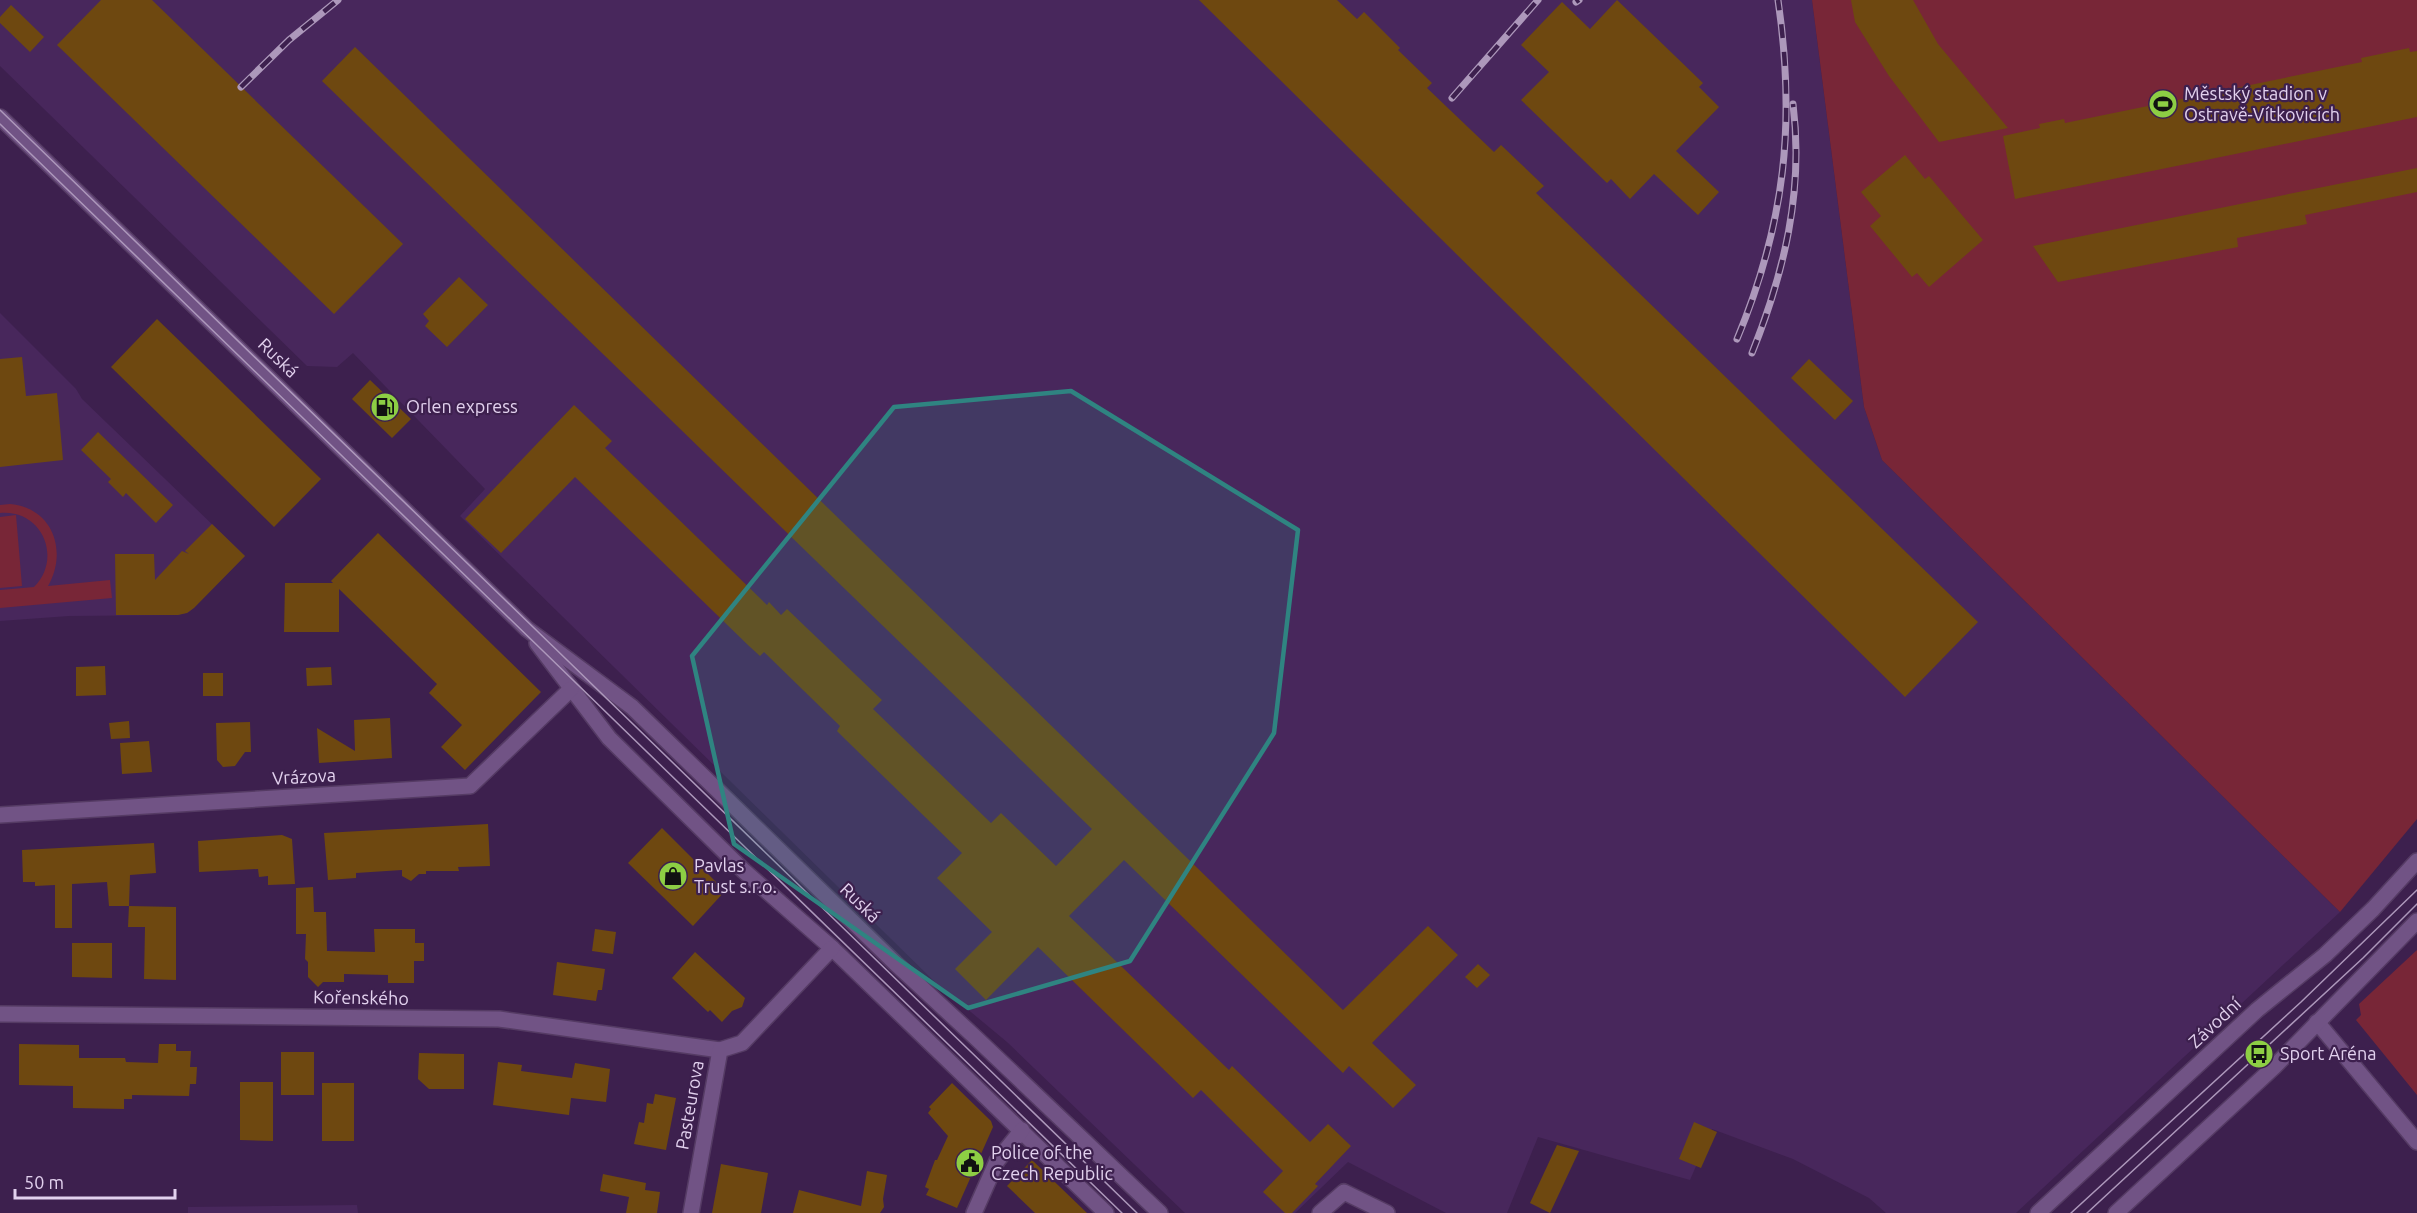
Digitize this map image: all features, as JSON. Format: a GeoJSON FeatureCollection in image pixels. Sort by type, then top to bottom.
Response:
{"type":"FeatureCollection","features":[{"type":"Feature","properties":{"kind":"street","name":"Ruská"},"geometry":{"type":"LineString","coordinates":[[0,117],[527,629],[632,707],[895,963],[1160,1213]]}},
{"type":"Feature","properties":{"kind":"street","name":"Ruská"},"geometry":{"type":"LineString","coordinates":[[527,629],[609,738],[744,871],[832,948],[1106,1213]]}},
{"type":"Feature","properties":{"kind":"street","name":"Vrázova"},"geometry":{"type":"LineString","coordinates":[[0,815],[470,786],[571,689]]}},
{"type":"Feature","properties":{"kind":"street","name":"Závodní"},"geometry":{"type":"LineString","coordinates":[[2038,1213],[2250,1016],[2325,955],[2373,909],[2417,861]]}},
{"type":"Feature","properties":{"kind":"street"},"geometry":{"type":"LineString","coordinates":[[2116,1213],[2274,1067],[2417,921]]}},
{"type":"Feature","properties":{"kind":"street","name":"Pasteurova"},"geometry":{"type":"LineString","coordinates":[[691,1213],[720,1050],[742,1043],[832,948]]}},
{"type":"Feature","properties":{"kind":"street","name":"Kořenského"},"geometry":{"type":"LineString","coordinates":[[0,1014],[499,1019],[720,1050]]}},
{"type":"Feature","properties":{"kind":"street"},"geometry":{"type":"LineString","coordinates":[[2317,1022],[2417,1142]]}},
{"type":"Feature","properties":{"kind":"street"},"geometry":{"type":"LineString","coordinates":[[974,1213],[997,1161],[1022,1130]]}},
{"type":"Feature","properties":{"kind":"street"},"geometry":{"type":"LineString","coordinates":[[1320,1213],[1344,1192],[1388,1213]]}},
{"type":"Feature","properties":{"kind":"highlighted area"},"geometry":{"type":"Polygon","coordinates":[[[1071,391],[1298,530],[1274,733],[1130,961],[968,1008],[734,844],[692,656],[894,407],[1071,391]]]}},
{"type":"Feature","properties":{"kind":"shaded area"},"geometry":{"type":"Polygon","coordinates":[[[0,0],[1812,0],[1864,407],[1882,460],[2340,912],[2016,1213],[1886,1213],[1869,1198],[1793,1159],[1712,1129],[1690,1180],[1538,1137],[1507,1213],[1446,1213],[1348,1162],[1295,1213],[1185,1213],[1007,1042],[936,983],[460,516],[485,489],[353,353],[337,367],[307,366],[0,66],[0,0]]]}},
{"type":"Feature","properties":{"kind":"shaded area"},"geometry":{"type":"Polygon","coordinates":[[[1812,0],[2417,0],[2417,819],[2340,912],[1882,460],[1864,407],[1812,0]]]}},
{"type":"Feature","properties":{"kind":"shaded area"},"geometry":{"type":"Polygon","coordinates":[[[0,313],[76,389],[82,399],[245,556],[189,612],[178,615],[69,616],[0,621],[0,313]]]}},
{"type":"Feature","properties":{"kind":"shaded area"},"geometry":{"type":"Polygon","coordinates":[[[0,505],[25,507],[37,514],[53,533],[57,559],[48,586],[110,580],[112,598],[0,608],[0,590],[34,587],[43,575],[47,563],[44,538],[37,527],[27,519],[15,514],[0,513],[0,505]]]}},
{"type":"Feature","properties":{"kind":"shaded area"},"geometry":{"type":"Polygon","coordinates":[[[16,515],[22,586],[0,588],[0,517],[16,515]]]}},
{"type":"Feature","properties":{"kind":"shaded area"},"geometry":{"type":"Polygon","coordinates":[[[2417,950],[2417,1095],[2356,1020],[2361,1015],[2359,1004],[2417,950]]]}},
{"type":"Feature","properties":{"kind":"shaded area"},"geometry":{"type":"Polygon","coordinates":[[[357,1205],[358,1213],[188,1213],[188,1207],[357,1205]]]}},
{"type":"Feature","properties":{"kind":"building"},"geometry":{"type":"Polygon","coordinates":[[[101,0],[152,0],[403,244],[334,314],[57,45],[101,0]]]}},
{"type":"Feature","properties":{"kind":"building"},"geometry":{"type":"Polygon","coordinates":[[[1199,0],[1337,0],[1357,19],[1364,12],[1432,83],[1427,88],[1494,152],[1501,145],[1544,186],[1536,193],[1978,622],[1905,697],[1199,0]]]}},
{"type":"Feature","properties":{"kind":"building"},"geometry":{"type":"Polygon","coordinates":[[[1617,0],[1703,83],[1699,87],[1719,107],[1676,151],[1719,192],[1698,215],[1654,174],[1630,199],[1611,179],[1607,183],[1521,100],[1549,72],[1521,45],[1562,2],[1590,29],[1617,0]]]}},
{"type":"Feature","properties":{"kind":"building"},"geometry":{"type":"Polygon","coordinates":[[[1851,0],[1913,0],[1938,44],[2008,128],[1939,142],[1889,76],[1855,22],[1851,0]]]}},
{"type":"Feature","properties":{"kind":"building"},"geometry":{"type":"Polygon","coordinates":[[[11,5],[44,37],[30,52],[0,23],[0,17],[11,5]]]}},
{"type":"Feature","properties":{"kind":"building"},"geometry":{"type":"Polygon","coordinates":[[[355,47],[1343,1010],[1428,926],[1458,955],[1372,1043],[1416,1085],[1393,1108],[1349,1066],[1343,1073],[1124,860],[1069,916],[1229,1070],[1232,1066],[1310,1142],[1328,1124],[1351,1146],[1315,1184],[1318,1186],[1292,1213],[1285,1213],[1263,1192],[1283,1171],[1201,1090],[1193,1098],[1038,947],[986,1000],[955,969],[992,932],[937,878],[962,853],[837,731],[840,726],[764,652],[760,656],[749,646],[575,477],[501,553],[465,519],[574,405],[612,441],[605,448],[767,605],[769,602],[781,615],[787,609],[882,700],[873,709],[991,823],[1001,813],[1056,866],[1092,829],[322,81],[355,47]]]}},
{"type":"Feature","properties":{"kind":"building"},"geometry":{"type":"Polygon","coordinates":[[[2409,48],[2410,52],[2417,51],[2417,117],[2015,199],[2003,136],[2040,128],[2039,124],[2064,119],[2065,123],[2362,62],[2361,58],[2409,48]]]}},
{"type":"Feature","properties":{"kind":"building"},"geometry":{"type":"Polygon","coordinates":[[[1905,155],[1925,179],[1929,176],[1983,240],[1929,287],[1917,273],[1912,277],[1870,226],[1881,216],[1861,192],[1905,155]]]}},
{"type":"Feature","properties":{"kind":"building"},"geometry":{"type":"Polygon","coordinates":[[[2417,168],[2417,192],[2305,215],[2307,224],[2237,238],[2238,247],[2058,282],[2033,246],[2417,168]]]}},
{"type":"Feature","properties":{"kind":"building"},"geometry":{"type":"Polygon","coordinates":[[[459,277],[488,305],[447,347],[425,326],[429,321],[423,314],[459,277]]]}},
{"type":"Feature","properties":{"kind":"building"},"geometry":{"type":"Polygon","coordinates":[[[157,319],[321,479],[274,527],[111,367],[157,319]]]}},
{"type":"Feature","properties":{"kind":"building"},"geometry":{"type":"Polygon","coordinates":[[[22,357],[26,396],[57,393],[63,460],[0,467],[0,359],[22,357]]]}},
{"type":"Feature","properties":{"kind":"building"},"geometry":{"type":"Polygon","coordinates":[[[1809,359],[1853,401],[1835,420],[1791,378],[1809,359]]]}},
{"type":"Feature","properties":{"kind":"building"},"geometry":{"type":"Polygon","coordinates":[[[370,380],[411,419],[392,438],[352,399],[370,380]]]}},
{"type":"Feature","properties":{"kind":"building"},"geometry":{"type":"Polygon","coordinates":[[[98,432],[173,505],[156,523],[126,493],[123,497],[108,482],[111,479],[81,450],[98,432]]]}},
{"type":"Feature","properties":{"kind":"building"},"geometry":{"type":"Polygon","coordinates":[[[212,524],[245,556],[194,608],[178,615],[116,615],[115,554],[154,554],[155,580],[182,551],[189,554],[185,551],[212,524]]]}},
{"type":"Feature","properties":{"kind":"building"},"geometry":{"type":"Polygon","coordinates":[[[378,533],[541,692],[465,770],[441,747],[462,725],[429,693],[437,684],[339,589],[339,632],[284,632],[285,583],[333,583],[331,581],[378,533]]]}},
{"type":"Feature","properties":{"kind":"building"},"geometry":{"type":"Polygon","coordinates":[[[105,666],[106,695],[76,696],[76,667],[105,666]]]}},
{"type":"Feature","properties":{"kind":"building"},"geometry":{"type":"Polygon","coordinates":[[[331,667],[332,685],[307,686],[306,668],[331,667]]]}},
{"type":"Feature","properties":{"kind":"building"},"geometry":{"type":"Polygon","coordinates":[[[203,673],[223,673],[223,696],[203,696],[203,673]]]}},
{"type":"Feature","properties":{"kind":"building"},"geometry":{"type":"Polygon","coordinates":[[[390,718],[392,758],[319,763],[317,728],[355,751],[354,720],[390,718]]]}},
{"type":"Feature","properties":{"kind":"building"},"geometry":{"type":"Polygon","coordinates":[[[129,721],[130,738],[111,739],[109,723],[129,721]]]}},
{"type":"Feature","properties":{"kind":"building"},"geometry":{"type":"Polygon","coordinates":[[[250,722],[251,752],[245,752],[235,766],[223,767],[217,760],[216,723],[250,722]]]}},
{"type":"Feature","properties":{"kind":"building"},"geometry":{"type":"Polygon","coordinates":[[[149,741],[152,772],[122,774],[120,743],[149,741]]]}},
{"type":"Feature","properties":{"kind":"building"},"geometry":{"type":"Polygon","coordinates":[[[488,824],[490,866],[458,867],[459,871],[426,871],[426,874],[419,874],[411,881],[402,876],[402,870],[356,873],[356,878],[328,880],[324,833],[488,824]]]}},
{"type":"Feature","properties":{"kind":"building"},"geometry":{"type":"Polygon","coordinates":[[[662,828],[725,891],[693,926],[628,863],[662,828]]]}},
{"type":"Feature","properties":{"kind":"building"},"geometry":{"type":"Polygon","coordinates":[[[282,835],[292,839],[295,884],[268,885],[268,876],[259,877],[258,869],[199,872],[198,841],[282,835]]]}},
{"type":"Feature","properties":{"kind":"building"},"geometry":{"type":"Polygon","coordinates":[[[154,843],[156,873],[130,875],[129,906],[109,906],[107,882],[72,884],[72,928],[55,928],[55,885],[35,886],[35,882],[23,882],[22,850],[154,843]]]}},
{"type":"Feature","properties":{"kind":"building"},"geometry":{"type":"Polygon","coordinates":[[[313,887],[314,912],[326,912],[327,951],[375,952],[374,929],[415,929],[415,943],[424,943],[424,961],[414,961],[414,983],[388,983],[388,975],[344,974],[344,982],[323,982],[318,987],[308,977],[308,962],[305,959],[306,934],[296,934],[296,888],[313,887]]]}},
{"type":"Feature","properties":{"kind":"building"},"geometry":{"type":"Polygon","coordinates":[[[129,906],[176,907],[176,980],[144,979],[145,927],[128,927],[129,906]]]}},
{"type":"Feature","properties":{"kind":"building"},"geometry":{"type":"Polygon","coordinates":[[[595,929],[616,932],[613,954],[592,951],[595,929]]]}},
{"type":"Feature","properties":{"kind":"building"},"geometry":{"type":"Polygon","coordinates":[[[72,943],[112,943],[112,978],[72,977],[72,943]]]}},
{"type":"Feature","properties":{"kind":"building"},"geometry":{"type":"Polygon","coordinates":[[[695,952],[745,998],[742,1007],[732,1011],[722,1022],[672,978],[695,952]]]}},
{"type":"Feature","properties":{"kind":"building"},"geometry":{"type":"Polygon","coordinates":[[[557,962],[605,969],[602,990],[598,990],[596,1001],[553,995],[557,962]]]}},
{"type":"Feature","properties":{"kind":"building"},"geometry":{"type":"Polygon","coordinates":[[[1478,964],[1490,975],[1477,988],[1465,977],[1478,964]]]}},
{"type":"Feature","properties":{"kind":"building"},"geometry":{"type":"Polygon","coordinates":[[[19,1044],[79,1045],[79,1058],[125,1058],[126,1062],[158,1063],[159,1044],[176,1044],[176,1051],[191,1051],[190,1067],[197,1067],[196,1084],[190,1084],[189,1096],[132,1095],[132,1099],[124,1099],[124,1109],[73,1108],[73,1086],[19,1085],[19,1044]]]}},
{"type":"Feature","properties":{"kind":"building"},"geometry":{"type":"Polygon","coordinates":[[[281,1052],[314,1052],[314,1095],[281,1095],[281,1052]]]}},
{"type":"Feature","properties":{"kind":"building"},"geometry":{"type":"Polygon","coordinates":[[[419,1053],[464,1054],[464,1089],[429,1089],[418,1079],[419,1053]]]}},
{"type":"Feature","properties":{"kind":"building"},"geometry":{"type":"Polygon","coordinates":[[[498,1062],[522,1065],[521,1071],[572,1078],[575,1063],[610,1069],[606,1102],[571,1098],[569,1115],[493,1105],[498,1062]]]}},
{"type":"Feature","properties":{"kind":"building"},"geometry":{"type":"Polygon","coordinates":[[[240,1082],[273,1082],[273,1141],[240,1140],[240,1082]]]}},
{"type":"Feature","properties":{"kind":"building"},"geometry":{"type":"Polygon","coordinates":[[[322,1083],[354,1083],[354,1141],[322,1141],[322,1083]]]}},
{"type":"Feature","properties":{"kind":"building"},"geometry":{"type":"Polygon","coordinates":[[[952,1083],[991,1121],[993,1127],[957,1208],[926,1195],[929,1189],[925,1187],[935,1160],[948,1136],[928,1113],[931,1109],[929,1107],[952,1083]]]}},
{"type":"Feature","properties":{"kind":"building"},"geometry":{"type":"Polygon","coordinates":[[[655,1094],[676,1098],[666,1150],[634,1144],[639,1122],[644,1123],[647,1103],[653,1104],[655,1094]]]}},
{"type":"Feature","properties":{"kind":"building"},"geometry":{"type":"Polygon","coordinates":[[[1694,1122],[1717,1132],[1701,1168],[1679,1159],[1694,1122]]]}},
{"type":"Feature","properties":{"kind":"building"},"geometry":{"type":"Polygon","coordinates":[[[1557,1145],[1579,1151],[1550,1213],[1530,1203],[1557,1145]]]}},
{"type":"Feature","properties":{"kind":"building"},"geometry":{"type":"Polygon","coordinates":[[[1032,1160],[1087,1213],[1035,1213],[1007,1186],[1032,1160]]]}},
{"type":"Feature","properties":{"kind":"building"},"geometry":{"type":"Polygon","coordinates":[[[721,1164],[768,1173],[761,1213],[712,1213],[721,1164]]]}},
{"type":"Feature","properties":{"kind":"building"},"geometry":{"type":"Polygon","coordinates":[[[867,1171],[887,1175],[884,1207],[880,1213],[793,1213],[799,1190],[861,1206],[867,1171]]]}},
{"type":"Feature","properties":{"kind":"building"},"geometry":{"type":"Polygon","coordinates":[[[603,1174],[646,1183],[645,1190],[660,1192],[657,1213],[626,1213],[629,1197],[600,1191],[603,1174]]]}},
{"type":"Feature","properties":{"kind":"tram line"},"geometry":{"type":"LineString","coordinates":[[0,110],[1137,1213]]}},
{"type":"Feature","properties":{"kind":"tram line"},"geometry":{"type":"LineString","coordinates":[[0,124],[1122,1213]]}},
{"type":"Feature","properties":{"kind":"tram line"},"geometry":{"type":"LineString","coordinates":[[2071,1213],[2301,1002],[2417,890]]}},
{"type":"Feature","properties":{"kind":"tram line"},"geometry":{"type":"LineString","coordinates":[[2087,1213],[2363,958],[2417,904]]}},
{"type":"Feature","properties":{"kind":"railway"},"geometry":{"type":"LineString","coordinates":[[241,87],[289,40],[338,0]]}},
{"type":"Feature","properties":{"kind":"railway"},"geometry":{"type":"LineString","coordinates":[[1452,98],[1538,0]]}},
{"type":"Feature","properties":{"kind":"railway"},"geometry":{"type":"LineString","coordinates":[[1737,339],[1766,255],[1776,214],[1782,172],[1786,131],[1786,89],[1778,0]]}},
{"type":"Feature","properties":{"kind":"railway"},"geometry":{"type":"LineString","coordinates":[[1752,353],[1773,293],[1789,231],[1796,168],[1793,104]]}},
{"type":"Feature","properties":{"kind":"place","name":"Městský stadion v Ostravě-Vítkovicích"},"geometry":{"type":"Point","coordinates":[2163,104]}},
{"type":"Feature","properties":{"kind":"place","name":"Orlen express"},"geometry":{"type":"Point","coordinates":[385,407]}},
{"type":"Feature","properties":{"kind":"place","name":"Pavlas Trust s.r.o."},"geometry":{"type":"Point","coordinates":[673,876]}},
{"type":"Feature","properties":{"kind":"place","name":"Sport Aréna"},"geometry":{"type":"Point","coordinates":[2259,1054]}},
{"type":"Feature","properties":{"kind":"place","name":"Police of the Czech Republic"},"geometry":{"type":"Point","coordinates":[970,1163]}}]}
